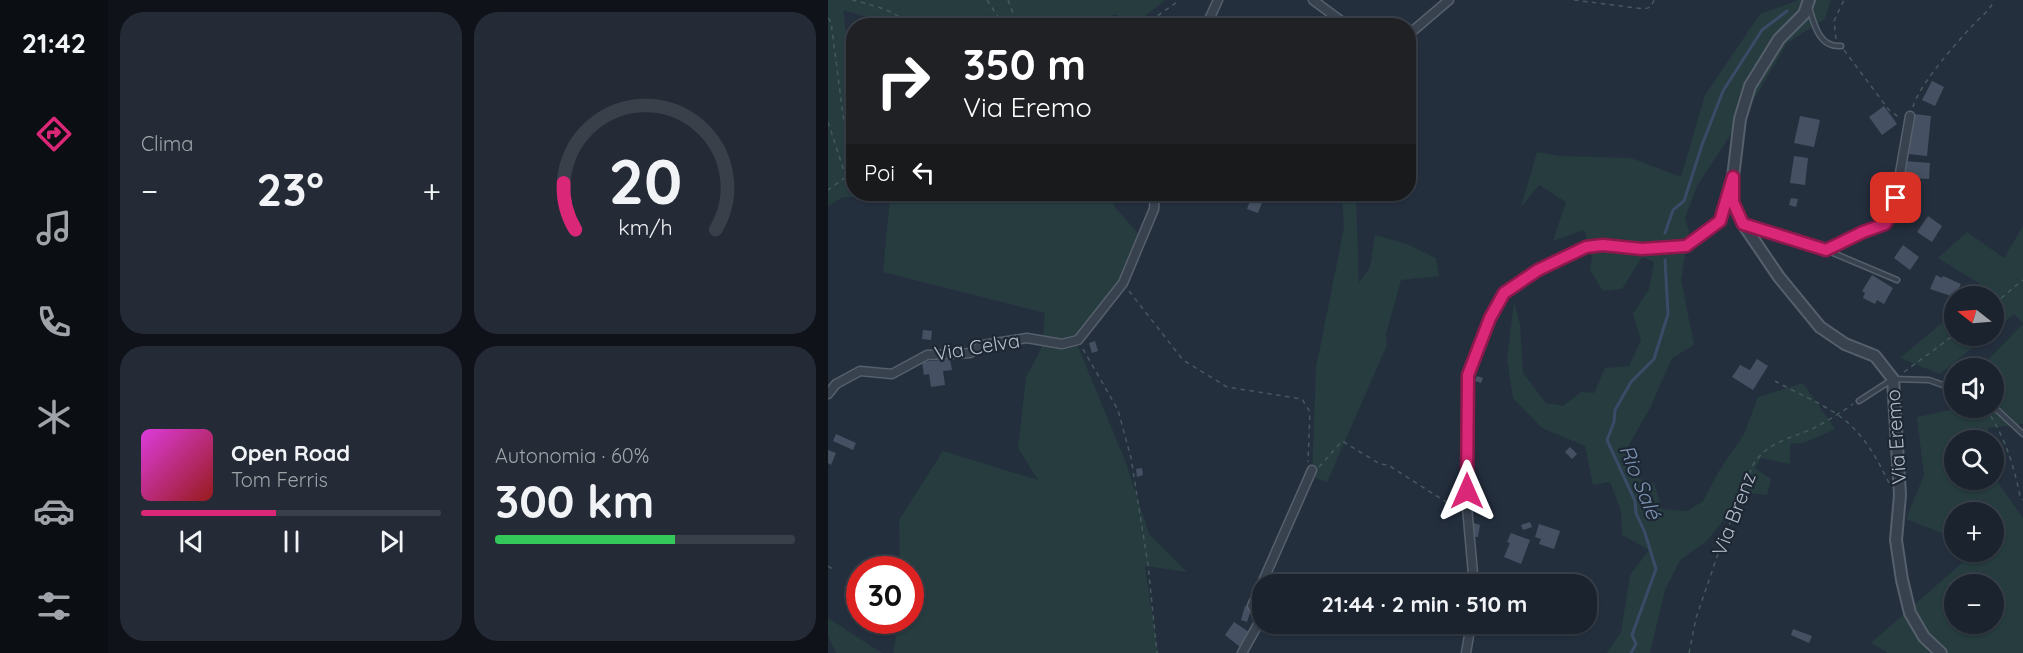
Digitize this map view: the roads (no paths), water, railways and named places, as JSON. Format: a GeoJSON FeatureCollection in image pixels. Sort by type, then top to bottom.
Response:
{"type":"FeatureCollection","features":[{"type":"Feature","properties":{"kind":"street"},"geometry":{"type":"LineString","coordinates":[[1210,18],[1218,0]]}},
{"type":"Feature","properties":{"kind":"street"},"geometry":{"type":"LineString","coordinates":[[1313,0],[1337,18]]}},
{"type":"Feature","properties":{"kind":"street"},"geometry":{"type":"LineString","coordinates":[[1416,28],[1449,0]]}},
{"type":"Feature","properties":{"kind":"street","name":"Via Eremo"},"geometry":{"type":"LineString","coordinates":[[1808,2],[1804,14],[1779,39],[1750,86],[1740,119],[1733,177],[1733,202],[1743,224],[1779,277],[1820,327],[1845,344],[1875,356],[1893,379],[1900,495],[1896,540],[1910,613],[1924,637],[1941,653]]}},
{"type":"Feature","properties":{"kind":"street"},"geometry":{"type":"LineString","coordinates":[[1743,224],[1826,250],[1885,224],[1893,213],[1910,116]]}},
{"type":"Feature","properties":{"kind":"street"},"geometry":{"type":"LineString","coordinates":[[1473,574],[1467,507],[1468,375],[1490,318],[1504,293],[1538,270],[1586,247],[1603,245],[1642,249],[1686,246],[1720,221],[1733,177]]}},
{"type":"Feature","properties":{"kind":"street","name":"Via Celva"},"geometry":{"type":"LineString","coordinates":[[828,394],[836,384],[860,371],[892,374],[927,355],[969,353],[983,345],[1027,338],[1062,344],[1078,340],[1123,283],[1154,209],[1155,201]]}},
{"type":"Feature","properties":{"kind":"street"},"geometry":{"type":"LineString","coordinates":[[1242,653],[1262,619],[1252,606],[1312,470]]}},
{"type":"Feature","properties":{"kind":"street"},"geometry":{"type":"LineString","coordinates":[[1466,653],[1469,634]]}},
{"type":"Feature","properties":{"kind":"lane"},"geometry":{"type":"LineString","coordinates":[[1808,2],[1816,32],[1824,42],[1833,47],[1841,46]]}},
{"type":"Feature","properties":{"kind":"lane"},"geometry":{"type":"LineString","coordinates":[[1826,250],[1897,280]]}},
{"type":"Feature","properties":{"kind":"lane"},"geometry":{"type":"LineString","coordinates":[[1859,401],[1893,379]]}},
{"type":"Feature","properties":{"kind":"lane","name":"Via Eremo"},"geometry":{"type":"LineString","coordinates":[[1893,379],[1929,380],[1944,385]]}},
{"type":"Feature","properties":{"kind":"lane"},"geometry":{"type":"LineString","coordinates":[[2004,416],[2023,434]]}},
{"type":"Feature","properties":{"kind":"waterway","name":"Rio Salé"},"geometry":{"type":"LineString","coordinates":[[1665,233],[1673,210],[1684,201],[1723,91],[1762,30],[1787,11]]}},
{"type":"Feature","properties":{"kind":"waterway","name":"Rio Salé"},"geometry":{"type":"LineString","coordinates":[[1631,653],[1636,644],[1632,635],[1656,569],[1636,513],[1635,501],[1607,440],[1614,422],[1615,410],[1631,382],[1654,359],[1668,314],[1665,260]]}}]}
